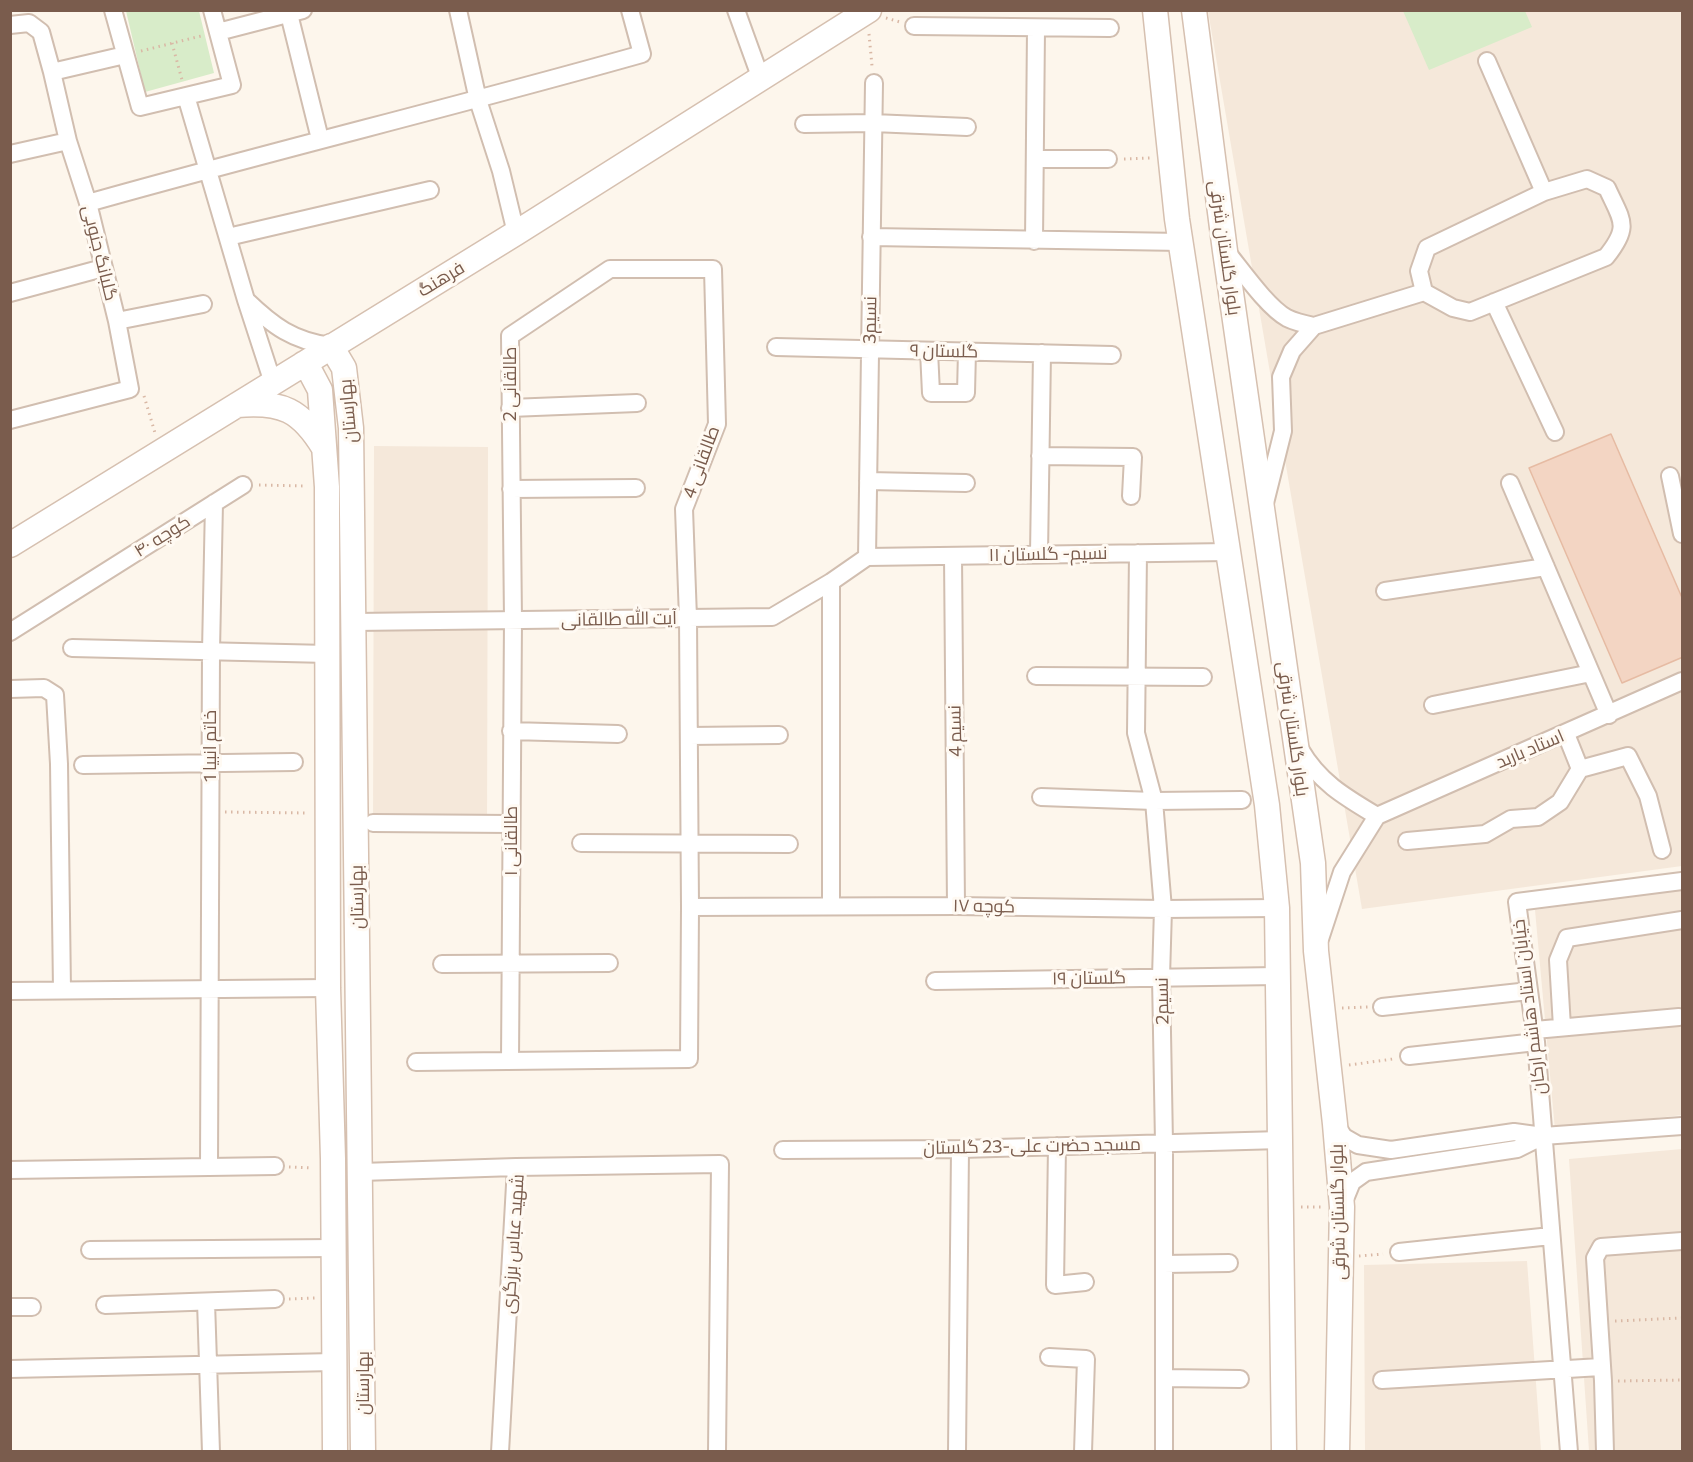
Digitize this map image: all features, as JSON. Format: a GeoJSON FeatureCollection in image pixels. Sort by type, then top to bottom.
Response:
{"type":"FeatureCollection","features":[{"type":"Feature","properties":{"kind":"street"},"geometry":{"type":"LineString","coordinates":[[113,10],[140,107],[232,86],[212,10]]}},
{"type":"Feature","properties":{"kind":"street"},"geometry":{"type":"LineString","coordinates":[[458,10],[478,100],[501,171],[516,233]]}},
{"type":"Feature","properties":{"kind":"street"},"geometry":{"type":"LineString","coordinates":[[88,203],[207,169],[478,100],[642,54],[630,10]]}},
{"type":"Feature","properties":{"kind":"street"},"geometry":{"type":"LineString","coordinates":[[736,10],[761,79]]}},
{"type":"Feature","properties":{"kind":"street","name":"بلوار گلستان شرقی"},"geometry":{"type":"LineString","coordinates":[[1155,10],[1177,219],[1267,805],[1277,908],[1284,1452]]}},
{"type":"Feature","properties":{"kind":"street","name":"بلوار گلستان شرقی"},"geometry":{"type":"LineString","coordinates":[[1194,10],[1225,251],[1313,863],[1316,951],[1342,1207],[1337,1452]]}},
{"type":"Feature","properties":{"kind":"street","name":"فرهنگ"},"geometry":{"type":"LineString","coordinates":[[10,545],[516,233],[868,11]]}},
{"type":"Feature","properties":{"kind":"street"},"geometry":{"type":"LineString","coordinates":[[218,32],[293,12],[320,139]]}},
{"type":"Feature","properties":{"kind":"street","name":"گلبانگ جنوبی"},"geometry":{"type":"LineString","coordinates":[[10,25],[29,23],[41,32],[68,141],[88,203],[117,321],[130,389]]}},
{"type":"Feature","properties":{"kind":"street"},"geometry":{"type":"LineString","coordinates":[[914,26],[1110,28]]}},
{"type":"Feature","properties":{"kind":"street"},"geometry":{"type":"LineString","coordinates":[[1034,241],[1036,29]]}},
{"type":"Feature","properties":{"kind":"street"},"geometry":{"type":"LineString","coordinates":[[52,72],[125,55]]}},
{"type":"Feature","properties":{"kind":"street"},"geometry":{"type":"LineString","coordinates":[[1487,61],[1544,192]]}},
{"type":"Feature","properties":{"kind":"street","name":"نسیم3"},"geometry":{"type":"LineString","coordinates":[[867,557],[874,83]]}},
{"type":"Feature","properties":{"kind":"street"},"geometry":{"type":"LineString","coordinates":[[186,96],[273,383]]}},
{"type":"Feature","properties":{"kind":"street"},"geometry":{"type":"LineString","coordinates":[[804,124],[873,123],[967,127]]}},
{"type":"Feature","properties":{"kind":"street"},"geometry":{"type":"LineString","coordinates":[[10,154],[68,141]]}},
{"type":"Feature","properties":{"kind":"street"},"geometry":{"type":"LineString","coordinates":[[1035,159],[1108,159]]}},
{"type":"Feature","properties":{"kind":"street"},"geometry":{"type":"LineString","coordinates":[[1587,179],[1607,188],[1623,225],[1618,242],[1606,257],[1470,312],[1453,308],[1425,292],[1419,271],[1426,248],[1544,192],[1587,179]]}},
{"type":"Feature","properties":{"kind":"street"},"geometry":{"type":"LineString","coordinates":[[228,237],[430,190]]}},
{"type":"Feature","properties":{"kind":"street"},"geometry":{"type":"LineString","coordinates":[[871,237],[1182,242]]}},
{"type":"Feature","properties":{"kind":"street"},"geometry":{"type":"LineString","coordinates":[[1225,251],[1271,305],[1284,317],[1298,323],[1314,326],[1425,292]]}},
{"type":"Feature","properties":{"kind":"street"},"geometry":{"type":"LineString","coordinates":[[10,293],[103,268]]}},
{"type":"Feature","properties":{"kind":"street","name":"طالقانی 2"},"geometry":{"type":"LineString","coordinates":[[513,620],[510,336],[610,269],[713,269]]}},
{"type":"Feature","properties":{"kind":"street","name":"طالقانی 4"},"geometry":{"type":"LineString","coordinates":[[510,1061],[689,1059],[688,618],[684,509],[717,424],[713,269]]}},
{"type":"Feature","properties":{"kind":"street"},"geometry":{"type":"LineString","coordinates":[[246,300],[269,322],[296,338],[309,343],[331,346]]}},
{"type":"Feature","properties":{"kind":"street"},"geometry":{"type":"LineString","coordinates":[[1494,302],[1556,432]]}},
{"type":"Feature","properties":{"kind":"street"},"geometry":{"type":"LineString","coordinates":[[117,321],[203,304]]}},
{"type":"Feature","properties":{"kind":"street"},"geometry":{"type":"LineString","coordinates":[[1263,513],[1283,431],[1281,377],[1292,351],[1314,326]]}},
{"type":"Feature","properties":{"kind":"street","name":"بهارستان"},"geometry":{"type":"LineString","coordinates":[[331,346],[344,368],[351,429],[363,1452]]}},
{"type":"Feature","properties":{"kind":"street","name":"گلستان ۹"},"geometry":{"type":"LineString","coordinates":[[776,347],[1112,355]]}},
{"type":"Feature","properties":{"kind":"street"},"geometry":{"type":"LineString","coordinates":[[929,351],[931,393],[966,393],[967,351]]}},
{"type":"Feature","properties":{"kind":"street"},"geometry":{"type":"LineString","coordinates":[[1039,554],[1042,353]]}},
{"type":"Feature","properties":{"kind":"street","name":"بهارستان"},"geometry":{"type":"LineString","coordinates":[[303,364],[320,390],[327,487],[328,988],[333,1169],[335,1452]]}},
{"type":"Feature","properties":{"kind":"street"},"geometry":{"type":"LineString","coordinates":[[10,420],[130,389]]}},
{"type":"Feature","properties":{"kind":"street"},"geometry":{"type":"LineString","coordinates":[[237,405],[261,403],[281,407],[303,420],[314,431],[324,448]]}},
{"type":"Feature","properties":{"kind":"street"},"geometry":{"type":"LineString","coordinates":[[510,408],[637,403]]}},
{"type":"Feature","properties":{"kind":"street"},"geometry":{"type":"LineString","coordinates":[[1040,456],[1133,457],[1131,496]]}},
{"type":"Feature","properties":{"kind":"street"},"geometry":{"type":"LineString","coordinates":[[1670,476],[1683,534]]}},
{"type":"Feature","properties":{"kind":"street"},"geometry":{"type":"LineString","coordinates":[[868,481],[966,483]]}},
{"type":"Feature","properties":{"kind":"street"},"geometry":{"type":"LineString","coordinates":[[1510,483],[1609,715]]}},
{"type":"Feature","properties":{"kind":"street","name":"کوچه ۴۰"},"geometry":{"type":"LineString","coordinates":[[10,632],[243,485]]}},
{"type":"Feature","properties":{"kind":"street"},"geometry":{"type":"LineString","coordinates":[[511,489],[636,488]]}},
{"type":"Feature","properties":{"kind":"street","name":"خاتم انبیا 1"},"geometry":{"type":"LineString","coordinates":[[209,1167],[210,763],[214,503]]}},
{"type":"Feature","properties":{"kind":"street","name":"نسیم- گلستان ۱۱"},"geometry":{"type":"LineString","coordinates":[[867,557],[1229,552]]}},
{"type":"Feature","properties":{"kind":"street","name":"نسیم2"},"geometry":{"type":"LineString","coordinates":[[1138,553],[1136,733],[1154,801],[1163,909],[1161,977],[1164,1143],[1164,1452]]}},
{"type":"Feature","properties":{"kind":"street","name":"نسیم 4"},"geometry":{"type":"LineString","coordinates":[[953,556],[956,906]]}},
{"type":"Feature","properties":{"kind":"street","name":"آیت الله طالقانی"},"geometry":{"type":"LineString","coordinates":[[354,622],[772,617],[831,582],[867,557]]}},
{"type":"Feature","properties":{"kind":"street"},"geometry":{"type":"LineString","coordinates":[[1385,591],[1546,567]]}},
{"type":"Feature","properties":{"kind":"street"},"geometry":{"type":"LineString","coordinates":[[831,582],[831,906]]}},
{"type":"Feature","properties":{"kind":"street","name":"طالقانی ۱"},"geometry":{"type":"LineString","coordinates":[[510,1061],[513,620]]}},
{"type":"Feature","properties":{"kind":"street"},"geometry":{"type":"LineString","coordinates":[[328,623],[354,622]]}},
{"type":"Feature","properties":{"kind":"street"},"geometry":{"type":"LineString","coordinates":[[72,648],[328,654]]}},
{"type":"Feature","properties":{"kind":"street"},"geometry":{"type":"LineString","coordinates":[[1433,705],[1591,673]]}},
{"type":"Feature","properties":{"kind":"street"},"geometry":{"type":"LineString","coordinates":[[1036,676],[1203,677]]}},
{"type":"Feature","properties":{"kind":"street","name":"استاد باربد"},"geometry":{"type":"LineString","coordinates":[[1377,816],[1683,681]]}},
{"type":"Feature","properties":{"kind":"street"},"geometry":{"type":"LineString","coordinates":[[10,689],[44,688],[55,695],[63,990]]}},
{"type":"Feature","properties":{"kind":"street"},"geometry":{"type":"LineString","coordinates":[[511,731],[618,734]]}},
{"type":"Feature","properties":{"kind":"street"},"geometry":{"type":"LineString","coordinates":[[1566,734],[1580,769]]}},
{"type":"Feature","properties":{"kind":"street"},"geometry":{"type":"LineString","coordinates":[[689,736],[779,735]]}},
{"type":"Feature","properties":{"kind":"street"},"geometry":{"type":"LineString","coordinates":[[1295,741],[1309,765],[1337,792],[1377,816],[1342,872],[1316,951]]}},
{"type":"Feature","properties":{"kind":"street"},"geometry":{"type":"LineString","coordinates":[[1407,841],[1485,834],[1511,819],[1538,817],[1560,802],[1580,769],[1628,756],[1648,796],[1662,850]]}},
{"type":"Feature","properties":{"kind":"street"},"geometry":{"type":"LineString","coordinates":[[82,765],[294,762]]}},
{"type":"Feature","properties":{"kind":"street"},"geometry":{"type":"LineString","coordinates":[[1041,796],[1154,801],[1242,800]]}},
{"type":"Feature","properties":{"kind":"street"},"geometry":{"type":"LineString","coordinates":[[373,823],[511,824]]}},
{"type":"Feature","properties":{"kind":"street"},"geometry":{"type":"LineString","coordinates":[[581,843],[789,844]]}},
{"type":"Feature","properties":{"kind":"street","name":"خیابان استاد هاشم ارکان"},"geometry":{"type":"LineString","coordinates":[[1569,1452],[1535,1036],[1517,902],[1683,881]]}},
{"type":"Feature","properties":{"kind":"street","name":"کوچه ۱۷"},"geometry":{"type":"LineString","coordinates":[[690,907],[1277,908]]}},
{"type":"Feature","properties":{"kind":"street"},"geometry":{"type":"LineString","coordinates":[[1562,1027],[1558,960],[1567,938],[1683,921]]}},
{"type":"Feature","properties":{"kind":"street"},"geometry":{"type":"LineString","coordinates":[[442,964],[609,963]]}},
{"type":"Feature","properties":{"kind":"street","name":"گلستان ۱۹"},"geometry":{"type":"LineString","coordinates":[[935,981],[1278,976]]}},
{"type":"Feature","properties":{"kind":"street"},"geometry":{"type":"LineString","coordinates":[[10,991],[358,988]]}},
{"type":"Feature","properties":{"kind":"street"},"geometry":{"type":"LineString","coordinates":[[1382,1007],[1529,991]]}},
{"type":"Feature","properties":{"kind":"street"},"geometry":{"type":"LineString","coordinates":[[1409,1056],[1535,1036],[1562,1027],[1679,1017]]}},
{"type":"Feature","properties":{"kind":"street"},"geometry":{"type":"LineString","coordinates":[[416,1062],[510,1061]]}},
{"type":"Feature","properties":{"kind":"street"},"geometry":{"type":"LineString","coordinates":[[1335,1124],[1344,1137],[1358,1145],[1391,1150],[1514,1132],[1543,1136],[1683,1126]]}},
{"type":"Feature","properties":{"kind":"street"},"geometry":{"type":"LineString","coordinates":[[1342,1207],[1352,1182],[1366,1172],[1517,1149],[1543,1136]]}},
{"type":"Feature","properties":{"kind":"street","name":"مسجد حضرت علی-23 گلستان"},"geometry":{"type":"LineString","coordinates":[[783,1150],[960,1149],[1281,1140]]}},
{"type":"Feature","properties":{"kind":"street"},"geometry":{"type":"LineString","coordinates":[[1057,1146],[1055,1285],[1085,1282]]}},
{"type":"Feature","properties":{"kind":"street"},"geometry":{"type":"LineString","coordinates":[[957,1452],[960,1149]]}},
{"type":"Feature","properties":{"kind":"street","name":"شهید عباس برزگری"},"geometry":{"type":"LineString","coordinates":[[500,1452],[516,1167],[720,1164],[717,1452]]}},
{"type":"Feature","properties":{"kind":"street"},"geometry":{"type":"LineString","coordinates":[[10,1170],[275,1166]]}},
{"type":"Feature","properties":{"kind":"street"},"geometry":{"type":"LineString","coordinates":[[361,1172],[516,1167]]}},
{"type":"Feature","properties":{"kind":"street"},"geometry":{"type":"LineString","coordinates":[[1399,1252],[1551,1236]]}},
{"type":"Feature","properties":{"kind":"street"},"geometry":{"type":"LineString","coordinates":[[1605,1452],[1594,1257],[1601,1247],[1683,1240]]}},
{"type":"Feature","properties":{"kind":"street"},"geometry":{"type":"LineString","coordinates":[[90,1250],[333,1248]]}},
{"type":"Feature","properties":{"kind":"street"},"geometry":{"type":"LineString","coordinates":[[1164,1264],[1229,1263]]}},
{"type":"Feature","properties":{"kind":"street"},"geometry":{"type":"LineString","coordinates":[[105,1305],[275,1299]]}},
{"type":"Feature","properties":{"kind":"street"},"geometry":{"type":"LineString","coordinates":[[206,1302],[211,1452]]}},
{"type":"Feature","properties":{"kind":"street"},"geometry":{"type":"LineString","coordinates":[[10,1307],[32,1307]]}},
{"type":"Feature","properties":{"kind":"street"},"geometry":{"type":"LineString","coordinates":[[1049,1357],[1086,1359],[1083,1452]]}},
{"type":"Feature","properties":{"kind":"street"},"geometry":{"type":"LineString","coordinates":[[10,1369],[363,1362]]}},
{"type":"Feature","properties":{"kind":"street"},"geometry":{"type":"LineString","coordinates":[[1382,1380],[1562,1370],[1602,1374]]}},
{"type":"Feature","properties":{"kind":"street"},"geometry":{"type":"LineString","coordinates":[[1164,1378],[1240,1379]]}},
{"type":"Feature","properties":{"kind":"path"},"geometry":{"type":"LineString","coordinates":[[874,83],[868,11],[914,26]]}},
{"type":"Feature","properties":{"kind":"path"},"geometry":{"type":"LineString","coordinates":[[125,55],[218,32]]}},
{"type":"Feature","properties":{"kind":"path"},"geometry":{"type":"LineString","coordinates":[[172,44],[186,96]]}},
{"type":"Feature","properties":{"kind":"path"},"geometry":{"type":"LineString","coordinates":[[1108,159],[1170,158]]}},
{"type":"Feature","properties":{"kind":"path"},"geometry":{"type":"LineString","coordinates":[[130,389],[143,393],[161,452]]}},
{"type":"Feature","properties":{"kind":"path"},"geometry":{"type":"LineString","coordinates":[[243,485],[327,487]]}},
{"type":"Feature","properties":{"kind":"path"},"geometry":{"type":"LineString","coordinates":[[210,812],[328,813]]}},
{"type":"Feature","properties":{"kind":"path"},"geometry":{"type":"LineString","coordinates":[[1322,1009],[1382,1007]]}},
{"type":"Feature","properties":{"kind":"path"},"geometry":{"type":"LineString","coordinates":[[1329,1068],[1409,1056]]}},
{"type":"Feature","properties":{"kind":"path"},"geometry":{"type":"LineString","coordinates":[[275,1166],[333,1169]]}},
{"type":"Feature","properties":{"kind":"path"},"geometry":{"type":"LineString","coordinates":[[1281,1207],[1342,1207]]}},
{"type":"Feature","properties":{"kind":"path"},"geometry":{"type":"LineString","coordinates":[[1340,1257],[1399,1252]]}},
{"type":"Feature","properties":{"kind":"path"},"geometry":{"type":"LineString","coordinates":[[275,1299],[333,1298]]}},
{"type":"Feature","properties":{"kind":"path"},"geometry":{"type":"LineString","coordinates":[[1599,1321],[1683,1318]]}},
{"type":"Feature","properties":{"kind":"path"},"geometry":{"type":"LineString","coordinates":[[1602,1374],[1683,1380]]}},
{"type":"Feature","properties":{"kind":"shaded area"},"geometry":{"type":"Polygon","coordinates":[[[1208,11],[1682,11],[1682,866],[1362,909],[1208,11]]]}},
{"type":"Feature","properties":{"kind":"shaded area"},"geometry":{"type":"Polygon","coordinates":[[[374,446],[488,447],[487,833],[373,832],[374,446]]]}},
{"type":"Feature","properties":{"kind":"shaded area"},"geometry":{"type":"Polygon","coordinates":[[[1682,889],[1682,1115],[1555,1130],[1535,910],[1682,889]]]}},
{"type":"Feature","properties":{"kind":"shaded area"},"geometry":{"type":"Polygon","coordinates":[[[1682,1149],[1682,1451],[1589,1451],[1569,1159],[1682,1149]]]}},
{"type":"Feature","properties":{"kind":"shaded area"},"geometry":{"type":"Polygon","coordinates":[[[1527,1261],[1541,1451],[1365,1451],[1364,1265],[1527,1261]]]}},
{"type":"Feature","properties":{"kind":"green space"},"geometry":{"type":"Polygon","coordinates":[[[126,11],[199,11],[214,73],[145,92],[126,11]]]}},
{"type":"Feature","properties":{"kind":"green space"},"geometry":{"type":"Polygon","coordinates":[[[1403,11],[1525,11],[1532,27],[1429,70],[1403,11]]]}},
{"type":"Feature","properties":{"kind":"building"},"geometry":{"type":"Polygon","coordinates":[[[1611,434],[1683,600],[1683,657],[1622,683],[1529,468],[1611,434]]]}}]}
